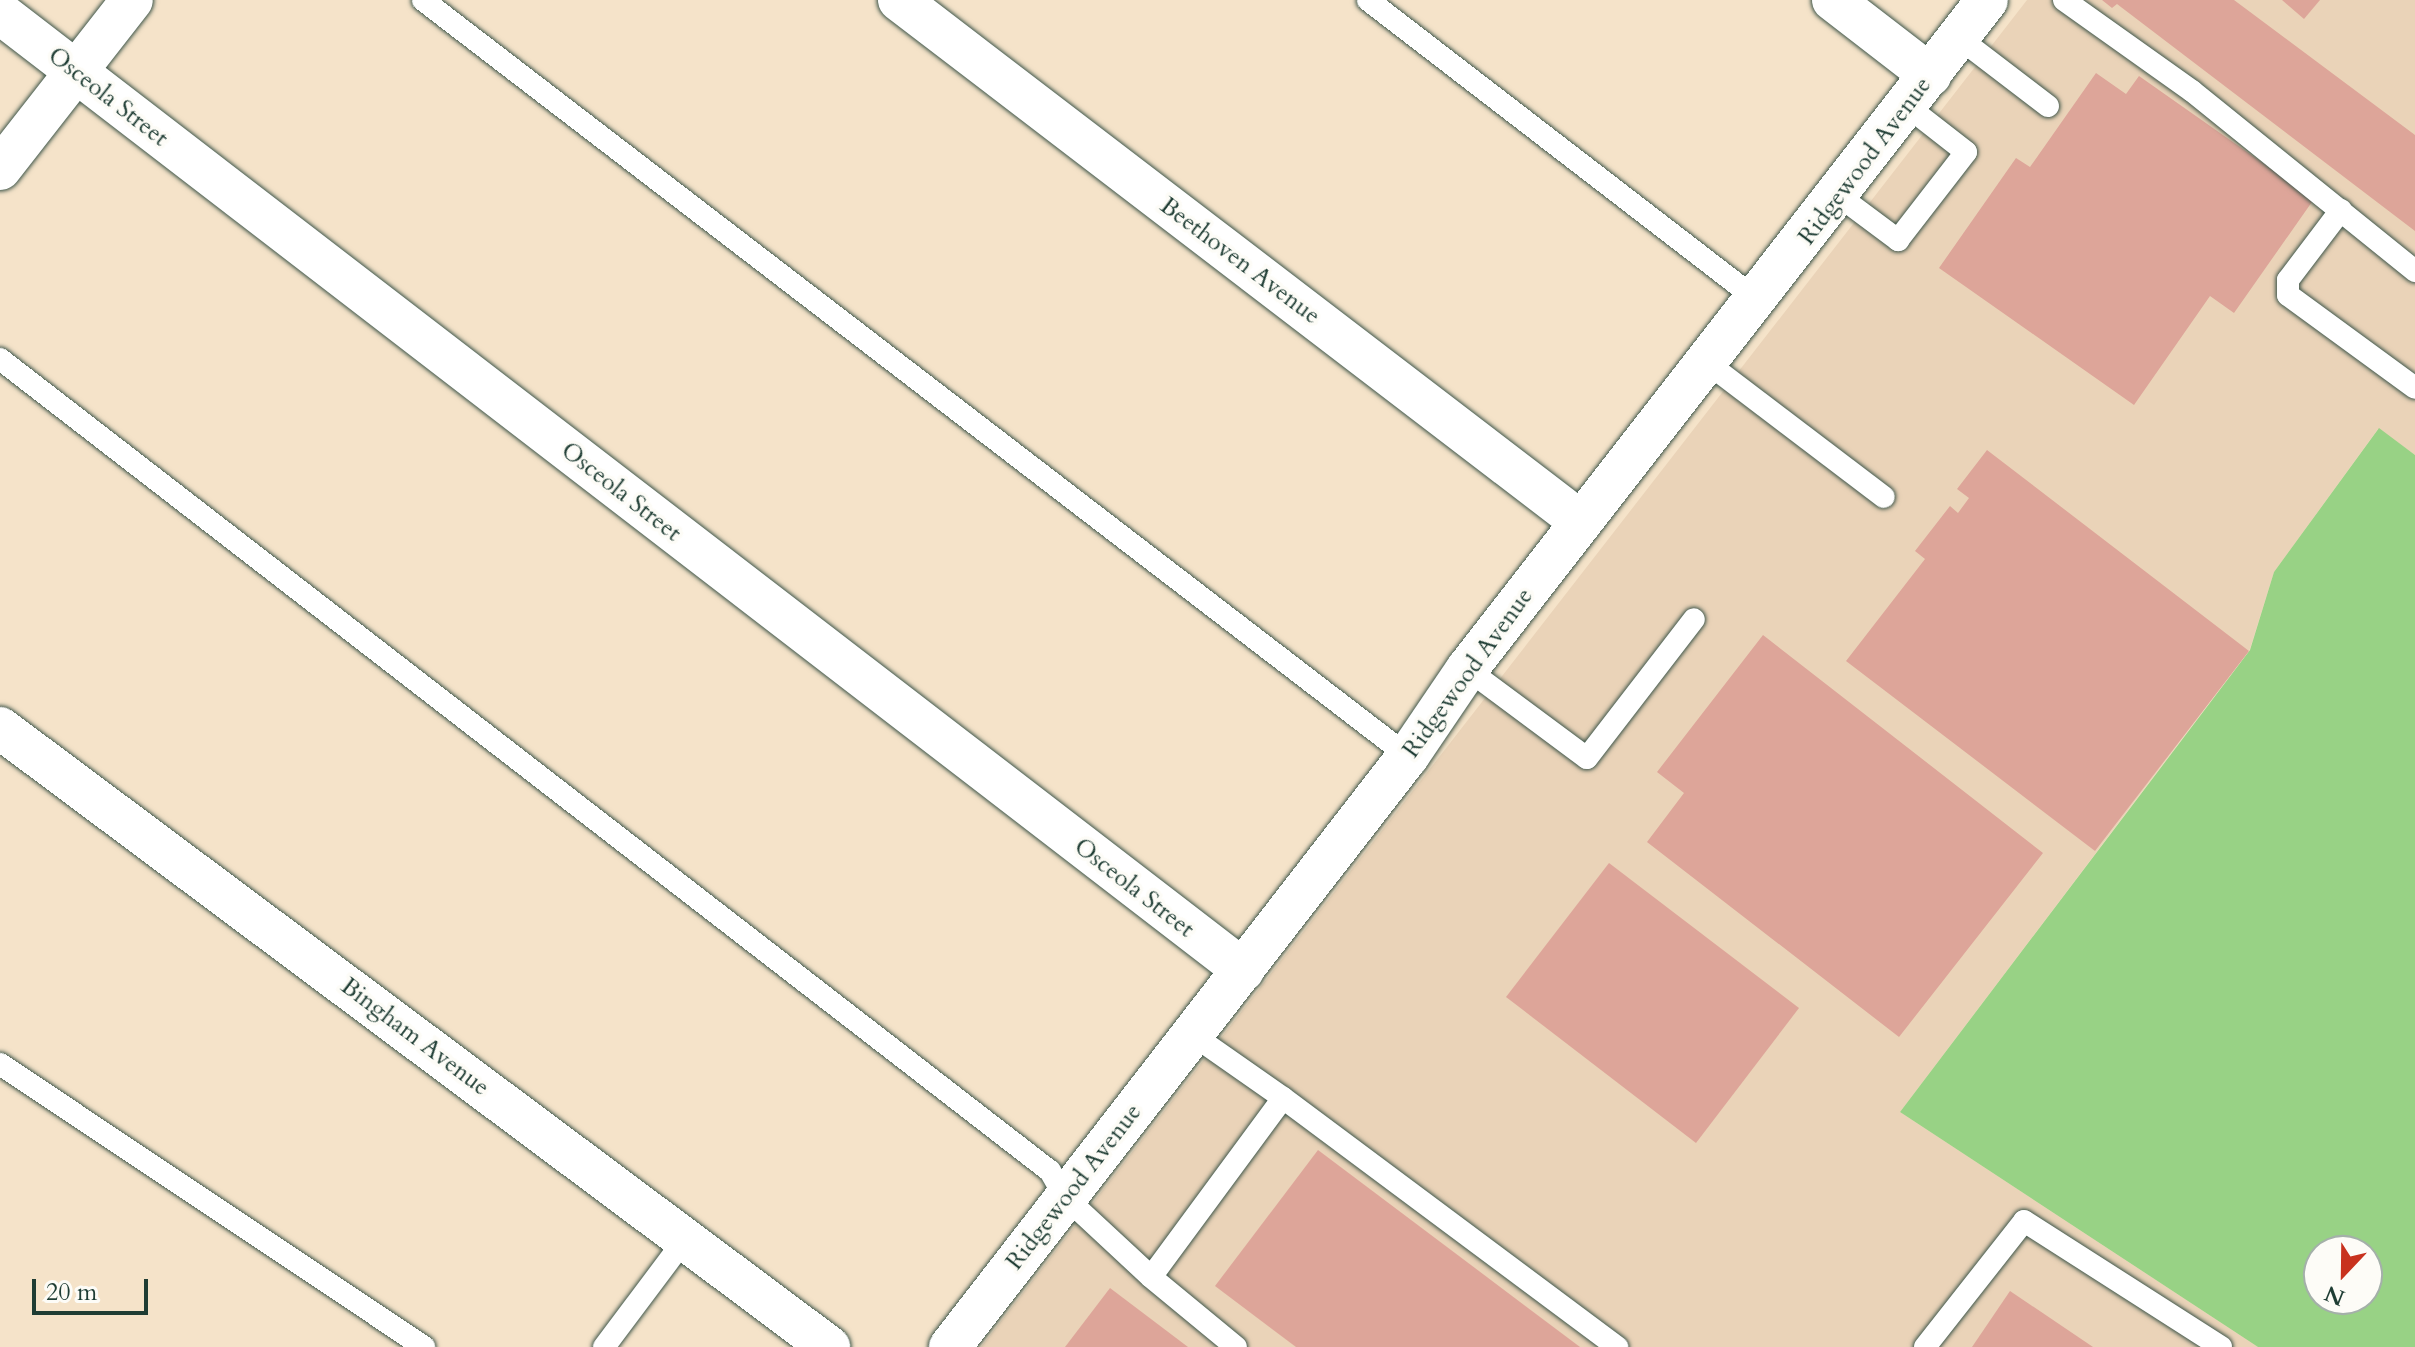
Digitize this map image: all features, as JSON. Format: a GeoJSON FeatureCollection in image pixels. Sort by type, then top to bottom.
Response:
{"type":"FeatureCollection","features":[{"type":"Feature","properties":{"kind":"street"},"geometry":{"type":"LineString","coordinates":[[0,169],[132,0]]}},
{"type":"Feature","properties":{"kind":"street","name":"Beethoven Avenue"},"geometry":{"type":"LineString","coordinates":[[899,0],[1581,522]]}},
{"type":"Feature","properties":{"kind":"street"},"geometry":{"type":"LineString","coordinates":[[1833,0],[1918,90]]}},
{"type":"Feature","properties":{"kind":"street","name":"Ridgewood Avenue"},"geometry":{"type":"LineString","coordinates":[[950,1347],[1408,756],[1467,669],[1839,196],[1987,0]]}},
{"type":"Feature","properties":{"kind":"street","name":"Osceola Street"},"geometry":{"type":"LineString","coordinates":[[0,13],[1243,970]]}},
{"type":"Feature","properties":{"kind":"street","name":"Bingham Avenue"},"geometry":{"type":"LineString","coordinates":[[0,728],[829,1347]]}},
{"type":"Feature","properties":{"kind":"lane"},"geometry":{"type":"LineString","coordinates":[[423,0],[1408,756]]}},
{"type":"Feature","properties":{"kind":"lane"},"geometry":{"type":"LineString","coordinates":[[1368,0],[1758,300]]}},
{"type":"Feature","properties":{"kind":"lane"},"geometry":{"type":"LineString","coordinates":[[2064,0],[2192,91],[2415,271]]}},
{"type":"Feature","properties":{"kind":"lane"},"geometry":{"type":"LineString","coordinates":[[1959,38],[2048,106]]}},
{"type":"Feature","properties":{"kind":"lane"},"geometry":{"type":"LineString","coordinates":[[1839,196],[1898,240],[1966,152],[1918,90]]}},
{"type":"Feature","properties":{"kind":"lane"},"geometry":{"type":"LineString","coordinates":[[2341,210],[2288,280],[2288,295],[2415,388]]}},
{"type":"Feature","properties":{"kind":"lane"},"geometry":{"type":"LineString","coordinates":[[0,359],[1050,1171],[1065,1197],[1151,1277],[1236,1347]]}},
{"type":"Feature","properties":{"kind":"lane"},"geometry":{"type":"LineString","coordinates":[[1706,362],[1884,497]]}},
{"type":"Feature","properties":{"kind":"lane"},"geometry":{"type":"LineString","coordinates":[[1467,669],[1587,758],[1694,619]]}},
{"type":"Feature","properties":{"kind":"lane"},"geometry":{"type":"LineString","coordinates":[[1193,1035],[1283,1098],[1617,1347]]}},
{"type":"Feature","properties":{"kind":"lane"},"geometry":{"type":"LineString","coordinates":[[0,1064],[424,1347]]}},
{"type":"Feature","properties":{"kind":"lane"},"geometry":{"type":"LineString","coordinates":[[1151,1277],[1283,1098]]}},
{"type":"Feature","properties":{"kind":"lane"},"geometry":{"type":"LineString","coordinates":[[1925,1347],[2024,1221],[2221,1347]]}},
{"type":"Feature","properties":{"kind":"lane"},"geometry":{"type":"LineString","coordinates":[[604,1347],[685,1239]]}},
{"type":"Feature","properties":{"kind":"shaded area"},"geometry":{"type":"Polygon","coordinates":[[[2027,0],[2415,0],[2415,455],[2378,429],[2274,572],[2250,649],[1900,1112],[2258,1347],[981,1347],[2027,0]]]}},
{"type":"Feature","properties":{"kind":"green space"},"geometry":{"type":"Polygon","coordinates":[[[2379,428],[2415,455],[2415,1347],[2258,1347],[1900,1112],[2250,650],[2274,572],[2379,428]]]}},
{"type":"Feature","properties":{"kind":"building"},"geometry":{"type":"Polygon","coordinates":[[[2102,0],[2234,0],[2415,135],[2415,231],[2117,4],[2112,8],[2102,0]]]}},
{"type":"Feature","properties":{"kind":"building"},"geometry":{"type":"Polygon","coordinates":[[[2282,0],[2320,0],[2304,19],[2282,0]]]}},
{"type":"Feature","properties":{"kind":"building"},"geometry":{"type":"Polygon","coordinates":[[[2096,73],[2126,94],[2139,76],[2314,199],[2234,313],[2210,296],[2134,405],[1939,268],[2016,158],[2030,167],[2096,73]]]}},
{"type":"Feature","properties":{"kind":"building"},"geometry":{"type":"Polygon","coordinates":[[[1987,450],[2249,651],[2095,851],[1846,661],[1925,559],[1915,551],[1950,506],[1958,513],[1969,498],[1957,489],[1987,450]]]}},
{"type":"Feature","properties":{"kind":"building"},"geometry":{"type":"Polygon","coordinates":[[[1763,635],[2043,853],[1899,1037],[1647,842],[1684,793],[1657,772],[1763,635]]]}},
{"type":"Feature","properties":{"kind":"building"},"geometry":{"type":"Polygon","coordinates":[[[1609,863],[1799,1008],[1696,1143],[1506,997],[1609,863]]]}},
{"type":"Feature","properties":{"kind":"building"},"geometry":{"type":"Polygon","coordinates":[[[1318,1150],[1580,1347],[1296,1347],[1215,1286],[1318,1150]]]}},
{"type":"Feature","properties":{"kind":"building"},"geometry":{"type":"Polygon","coordinates":[[[1110,1288],[1188,1347],[1065,1347],[1110,1288]]]}},
{"type":"Feature","properties":{"kind":"building"},"geometry":{"type":"Polygon","coordinates":[[[2010,1291],[2093,1347],[1972,1347],[2010,1291]]]}}]}
